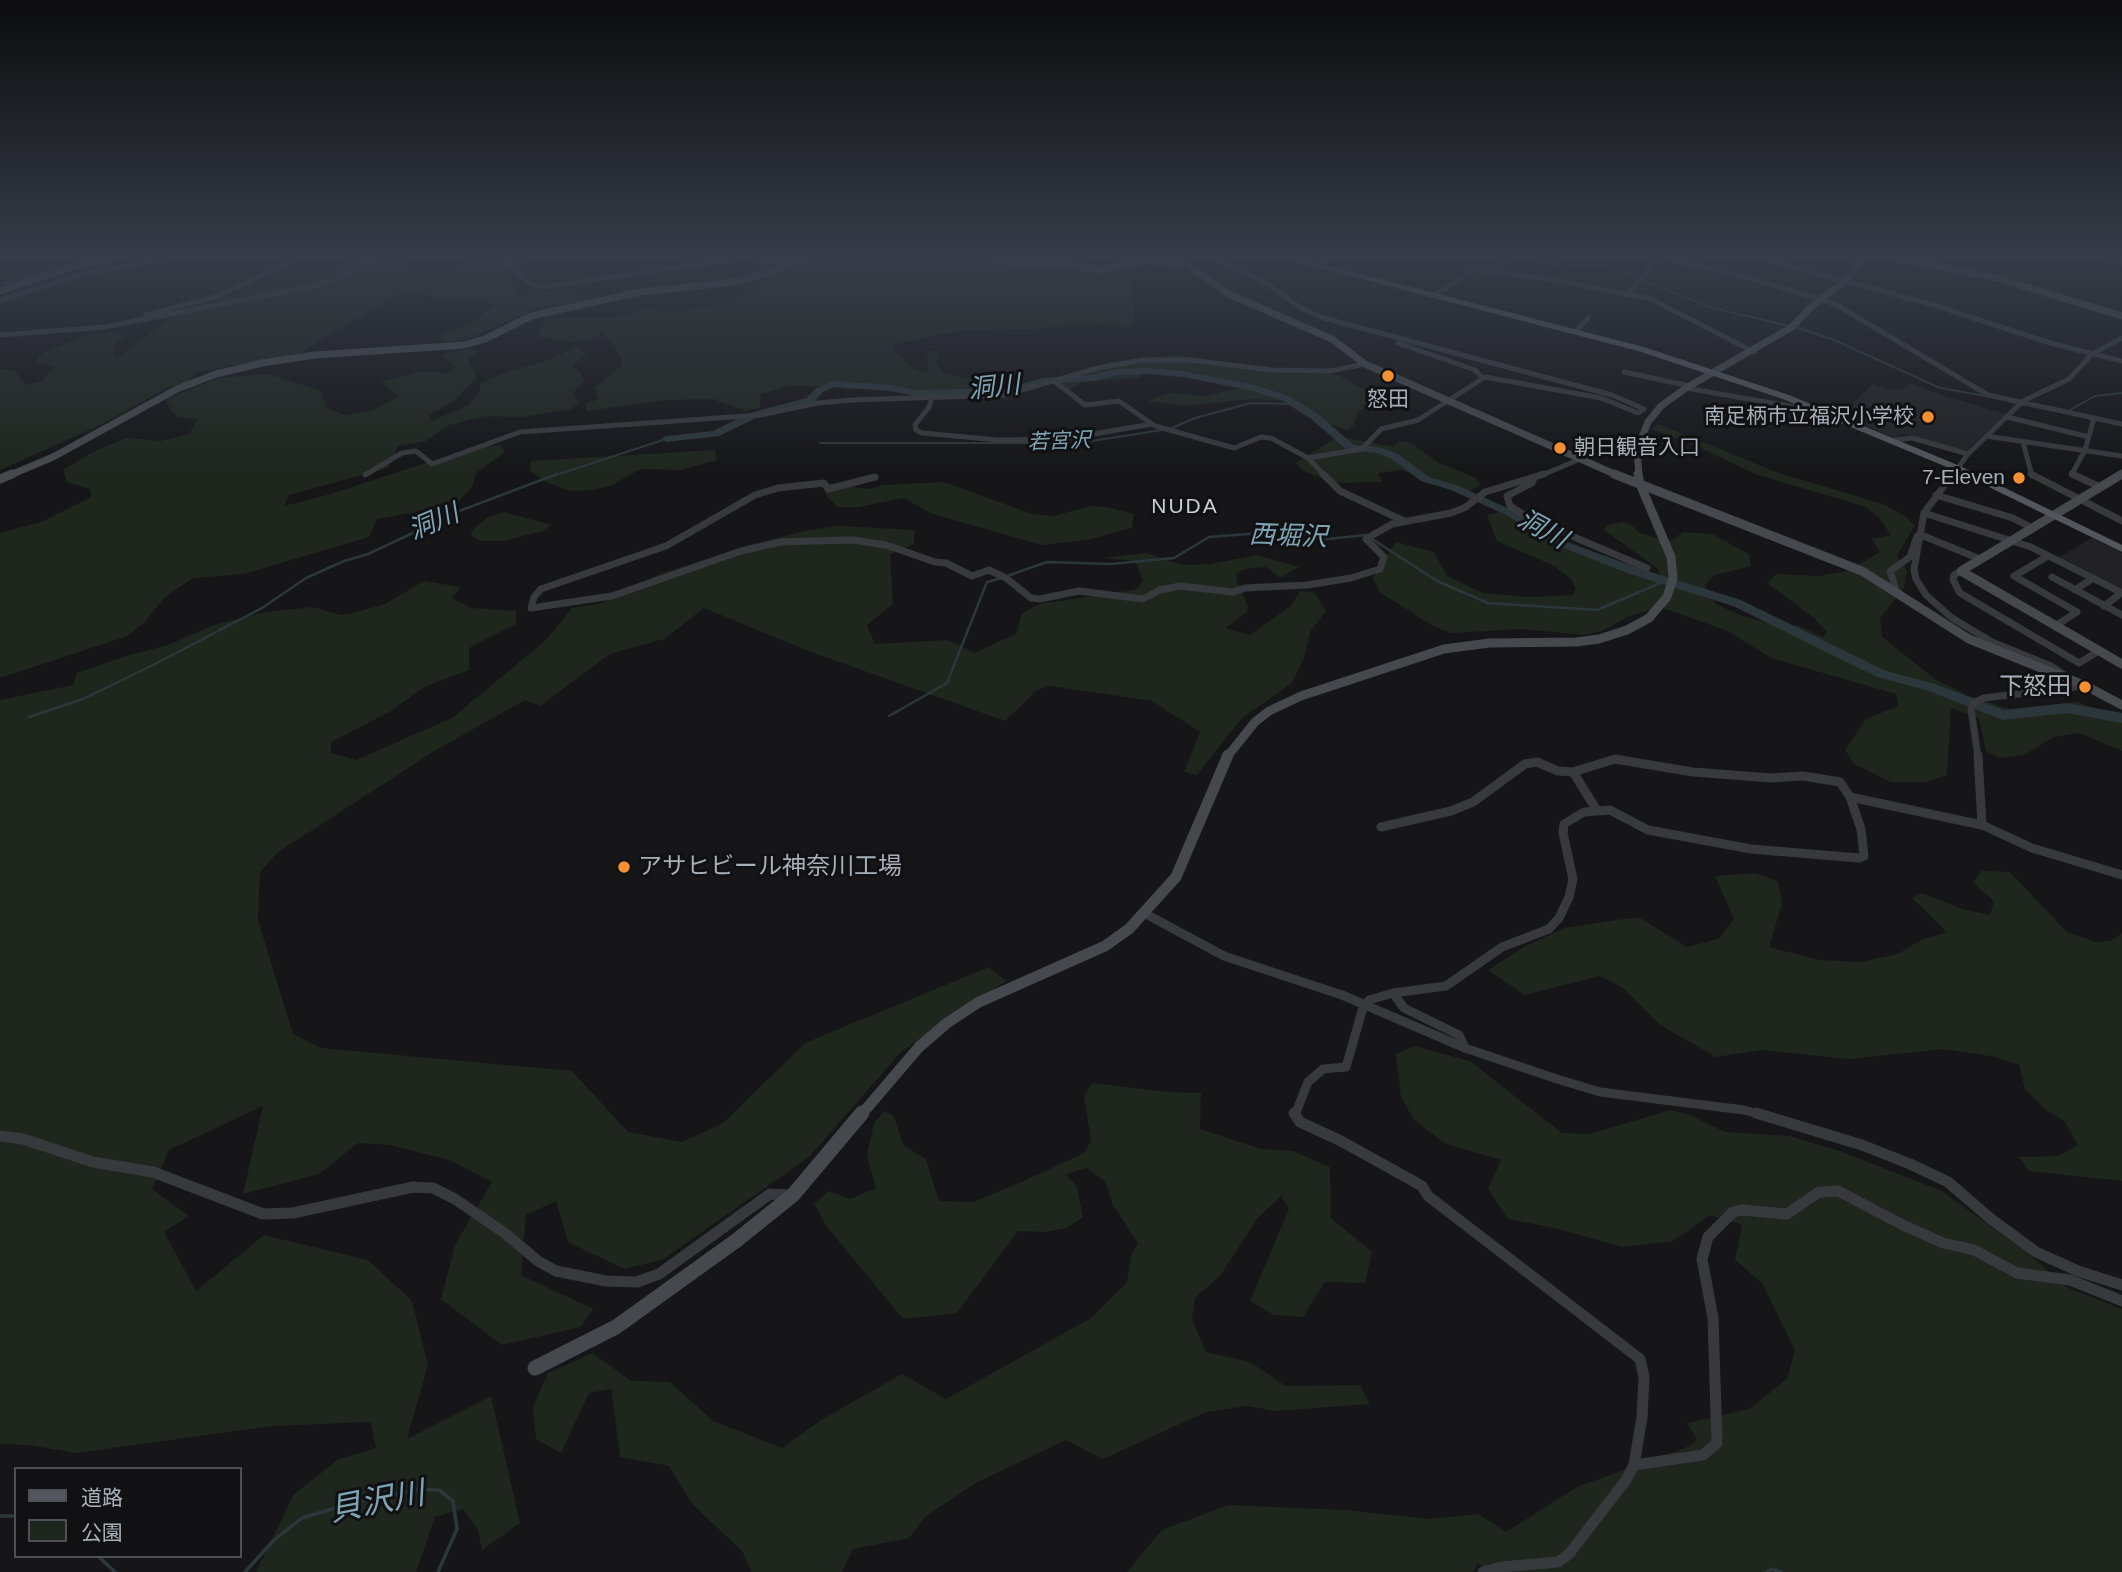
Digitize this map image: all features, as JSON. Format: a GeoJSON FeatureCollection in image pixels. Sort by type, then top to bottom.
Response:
{"type":"FeatureCollection","features":[{"type":"Feature","properties":{"kind":"main road"},"geometry":{"type":"LineString","coordinates":[[1561,328],[1714,372],[1895,440],[2122,549]]}},
{"type":"Feature","properties":{"kind":"street"},"geometry":{"type":"LineString","coordinates":[[0,335],[66,328]]}},
{"type":"Feature","properties":{"kind":"street"},"geometry":{"type":"LineString","coordinates":[[0,479],[53,457],[177,389],[216,374],[315,355],[464,345],[485,339],[506,328]]}},
{"type":"Feature","properties":{"kind":"street"},"geometry":{"type":"LineString","coordinates":[[1308,328],[1332,339],[1365,365],[1640,484],[1862,571],[1983,647],[2087,686],[2122,705]]}},
{"type":"Feature","properties":{"kind":"street"},"geometry":{"type":"LineString","coordinates":[[1362,328],[1612,395],[1641,406],[1644,411],[1638,413],[1601,398],[1483,377],[1475,370],[1397,343],[1398,338]]}},
{"type":"Feature","properties":{"kind":"street"},"geometry":{"type":"LineString","coordinates":[[1575,332],[1578,328]]}},
{"type":"Feature","properties":{"kind":"street"},"geometry":{"type":"LineString","coordinates":[[1708,328],[1754,352]]}},
{"type":"Feature","properties":{"kind":"street"},"geometry":{"type":"LineString","coordinates":[[535,1368],[616,1327],[737,1240],[793,1195],[919,1047],[947,1023],[979,1002],[1105,946],[1129,929],[1176,877],[1227,756],[1242,736],[1269,711],[1301,696],[1444,649],[1489,643],[1599,639],[1627,630],[1649,618],[1667,597],[1673,578],[1667,545],[1640,484],[1637,450],[1651,417],[1688,387],[1754,352],[1789,328]]}},
{"type":"Feature","properties":{"kind":"street"},"geometry":{"type":"LineString","coordinates":[[1876,328],[1984,394],[2122,424]]}},
{"type":"Feature","properties":{"kind":"street"},"geometry":{"type":"LineString","coordinates":[[2005,328],[2122,361]]}},
{"type":"Feature","properties":{"kind":"street"},"geometry":{"type":"LineString","coordinates":[[2070,679],[2051,666],[1992,642],[1939,608],[1926,595],[1914,573],[1924,513],[1968,454],[2023,401],[2069,379],[2092,354],[2122,338]]}},
{"type":"Feature","properties":{"kind":"street"},"geometry":{"type":"LineString","coordinates":[[365,475],[402,453],[416,451],[432,464],[520,432],[760,415],[818,403],[852,400],[1004,395],[1098,368],[1155,359],[1191,360],[1271,370],[1330,371],[1365,365]]}},
{"type":"Feature","properties":{"kind":"street"},"geometry":{"type":"LineString","coordinates":[[1624,372],[1802,411],[1823,412]]}},
{"type":"Feature","properties":{"kind":"street"},"geometry":{"type":"LineString","coordinates":[[1308,458],[1362,449],[1381,429],[1418,420],[1483,377]]}},
{"type":"Feature","properties":{"kind":"street"},"geometry":{"type":"LineString","coordinates":[[1054,381],[1084,405],[1119,401],[1152,424],[1234,448],[1261,438],[1271,438],[1308,458],[1340,491],[1406,522]]}},
{"type":"Feature","properties":{"kind":"street"},"geometry":{"type":"LineString","coordinates":[[1577,393],[1651,417]]}},
{"type":"Feature","properties":{"kind":"street"},"geometry":{"type":"LineString","coordinates":[[932,397],[929,407],[915,425],[915,430],[922,433],[998,440],[1064,439],[1152,424]]}},
{"type":"Feature","properties":{"kind":"street"},"geometry":{"type":"LineString","coordinates":[[2007,418],[2089,437]]}},
{"type":"Feature","properties":{"kind":"street"},"geometry":{"type":"LineString","coordinates":[[2094,418],[2085,450],[2072,474],[2100,487]]}},
{"type":"Feature","properties":{"kind":"street"},"geometry":{"type":"LineString","coordinates":[[1986,436],[2122,456]]}},
{"type":"Feature","properties":{"kind":"street"},"geometry":{"type":"LineString","coordinates":[[1895,440],[1906,437],[1919,439],[1968,454]]}},
{"type":"Feature","properties":{"kind":"street"},"geometry":{"type":"LineString","coordinates":[[2022,442],[2032,476],[2122,521]]}},
{"type":"Feature","properties":{"kind":"street"},"geometry":{"type":"LineString","coordinates":[[875,477],[828,489],[824,483],[778,488],[755,495],[666,546],[541,589],[534,597],[531,608],[550,603],[612,596],[741,551],[781,542],[811,541],[853,540],[886,545],[935,562],[946,562],[972,576],[989,570],[1006,578],[1031,598],[1079,591],[1143,599],[1171,587],[1233,592],[1245,588],[1307,585],[1350,578],[1380,569],[1384,557],[1366,539],[1392,524],[1451,513],[1466,507],[1485,492],[1534,478],[1580,459]]}},
{"type":"Feature","properties":{"kind":"street"},"geometry":{"type":"LineString","coordinates":[[2098,651],[2079,663],[1961,593],[1953,580],[1954,575],[2122,474]]}},
{"type":"Feature","properties":{"kind":"street"},"geometry":{"type":"LineString","coordinates":[[1534,478],[1532,484],[1507,496],[1510,506],[1529,518],[1647,568]]}},
{"type":"Feature","properties":{"kind":"street"},"geometry":{"type":"LineString","coordinates":[[1936,495],[2012,518],[2032,528]]}},
{"type":"Feature","properties":{"kind":"street"},"geometry":{"type":"LineString","coordinates":[[1924,513],[2011,541],[2048,556],[2122,593],[2104,606]]}},
{"type":"Feature","properties":{"kind":"street"},"geometry":{"type":"LineString","coordinates":[[1896,590],[1890,571],[1907,560],[1914,539],[1921,535]]}},
{"type":"Feature","properties":{"kind":"street"},"geometry":{"type":"LineString","coordinates":[[1921,535],[1980,559]]}},
{"type":"Feature","properties":{"kind":"street"},"geometry":{"type":"LineString","coordinates":[[2048,556],[2014,576],[2077,612],[2055,626]]}},
{"type":"Feature","properties":{"kind":"street"},"geometry":{"type":"LineString","coordinates":[[1961,571],[2122,664]]}},
{"type":"Feature","properties":{"kind":"street"},"geometry":{"type":"LineString","coordinates":[[2052,577],[2122,615]]}},
{"type":"Feature","properties":{"kind":"street"},"geometry":{"type":"LineString","coordinates":[[2075,590],[2093,578]]}},
{"type":"Feature","properties":{"kind":"street"},"geometry":{"type":"LineString","coordinates":[[1982,825],[1979,762],[1971,709],[1975,702],[2036,691],[2087,686]]}},
{"type":"Feature","properties":{"kind":"street"},"geometry":{"type":"LineString","coordinates":[[1381,827],[1451,811],[1474,802],[1525,764],[1537,762],[1558,771],[1573,772],[1615,759],[1693,772],[1760,778],[1802,776],[1840,782],[1850,797],[1861,829],[1864,856],[1859,858],[1751,849],[1648,830],[1622,814],[1597,809],[1582,813],[1564,824],[1563,833],[1573,879],[1569,897],[1559,918],[1549,929],[1502,947],[1446,986],[1393,993],[1369,1000],[1362,1011],[1346,1067],[1323,1069],[1308,1082],[1294,1114],[1300,1122],[1341,1141],[1422,1186],[1428,1196],[1640,1359],[1644,1377],[1634,1465],[1569,1554],[1558,1562],[1501,1567],[1483,1572]]}},
{"type":"Feature","properties":{"kind":"street"},"geometry":{"type":"LineString","coordinates":[[1573,772],[1597,809]]}},
{"type":"Feature","properties":{"kind":"street"},"geometry":{"type":"LineString","coordinates":[[1850,797],[1982,825],[2042,852],[2122,876]]}},
{"type":"Feature","properties":{"kind":"street"},"geometry":{"type":"LineString","coordinates":[[1144,913],[1224,956],[1342,995],[1465,1048],[1600,1093],[1744,1110],[1862,1146],[1948,1182],[2000,1227],[2036,1252],[2078,1271],[2122,1285]]}},
{"type":"Feature","properties":{"kind":"street"},"geometry":{"type":"LineString","coordinates":[[1393,993],[1404,1008],[1459,1035],[1465,1048]]}},
{"type":"Feature","properties":{"kind":"street"},"geometry":{"type":"LineString","coordinates":[[0,1136],[34,1142],[93,1162],[153,1172],[263,1214],[293,1213],[413,1187],[433,1188],[455,1199],[506,1234],[538,1261],[556,1271],[606,1281],[637,1282],[659,1274],[770,1194],[793,1195]]}},
{"type":"Feature","properties":{"kind":"street"},"geometry":{"type":"LineString","coordinates":[[1634,1465],[1703,1455],[1717,1443],[1713,1318],[1702,1259],[1708,1237],[1733,1212],[1742,1210],[1787,1214],[1819,1192],[1838,1191],[1903,1225],[1943,1242],[1974,1250],[2017,1273],[2070,1280],[2122,1301]]}},
{"type":"Feature","properties":{"kind":"shaded area","name":"南足柄市立福沢小学校"},"geometry":{"type":"Polygon","coordinates":[[[1910,383],[2006,414],[1965,452],[1903,434],[1895,438],[1852,420],[1854,402],[1873,384],[1891,390],[1902,389],[1910,383]]]}},
{"type":"Feature","properties":{"kind":"shaded area"},"geometry":{"type":"Polygon","coordinates":[[[2092,538],[2122,553],[2122,591],[2058,558],[2092,538]]]}},
{"type":"Feature","properties":{"kind":"green space"},"geometry":{"type":"Polygon","coordinates":[[[157,328],[341,328],[298,354],[197,372],[187,382],[167,388],[102,424],[0,470],[0,369],[15,371],[26,385],[42,381],[55,367],[36,363],[39,355],[89,334],[117,332],[124,337],[113,346],[113,353],[117,358],[157,328]]]}},
{"type":"Feature","properties":{"kind":"green space"},"geometry":{"type":"Polygon","coordinates":[[[457,328],[492,328],[468,339],[440,342],[442,334],[457,328]]]}},
{"type":"Feature","properties":{"kind":"green space"},"geometry":{"type":"Polygon","coordinates":[[[541,328],[1039,328],[965,330],[894,345],[896,353],[915,370],[926,372],[929,368],[928,352],[939,352],[936,363],[943,373],[993,384],[985,390],[915,392],[892,385],[853,390],[835,386],[787,386],[761,394],[760,408],[745,411],[713,399],[667,400],[586,411],[586,403],[598,400],[595,387],[620,367],[622,362],[613,343],[602,333],[591,339],[572,342],[540,337],[538,333],[541,328]]]}},
{"type":"Feature","properties":{"kind":"green space"},"geometry":{"type":"Polygon","coordinates":[[[575,347],[587,354],[572,366],[580,372],[584,381],[573,393],[579,404],[571,409],[522,417],[486,416],[449,425],[426,441],[398,446],[388,468],[289,495],[284,506],[327,495],[472,448],[501,445],[505,452],[476,473],[472,487],[456,505],[377,519],[369,537],[244,574],[193,578],[164,598],[144,623],[128,636],[0,678],[0,533],[41,522],[91,497],[90,489],[67,482],[63,470],[93,452],[126,438],[161,441],[189,434],[198,419],[177,417],[167,404],[167,398],[219,378],[268,374],[321,391],[327,408],[345,415],[374,410],[399,396],[381,382],[423,371],[448,373],[456,368],[441,355],[467,349],[480,351],[468,360],[477,377],[454,401],[429,415],[432,421],[469,405],[480,391],[480,383],[509,371],[547,361],[575,347]]]}},
{"type":"Feature","properties":{"kind":"green space"},"geometry":{"type":"Polygon","coordinates":[[[1176,355],[1275,372],[1310,370],[1338,375],[1384,400],[1365,406],[1348,430],[1305,416],[1287,401],[1253,399],[1183,406],[1148,401],[1169,393],[1205,396],[1243,387],[1233,381],[1188,371],[1144,368],[1139,378],[1082,382],[1069,390],[1059,382],[1110,362],[1176,355]]]}},
{"type":"Feature","properties":{"kind":"green space"},"geometry":{"type":"Polygon","coordinates":[[[1658,424],[1779,473],[1883,504],[1902,514],[1915,525],[1897,556],[1907,571],[1904,588],[1880,618],[1882,637],[1935,679],[1969,696],[2013,710],[2078,702],[2122,720],[2122,751],[2079,733],[2054,737],[2024,755],[2000,758],[1986,751],[1979,718],[1951,708],[1947,775],[1927,782],[1891,782],[1854,764],[1845,750],[1866,719],[1898,706],[1896,694],[1771,658],[1728,631],[1660,607],[1627,617],[1602,631],[1585,635],[1521,629],[1451,633],[1431,625],[1380,592],[1373,578],[1396,542],[1434,552],[1447,576],[1483,593],[1529,597],[1573,595],[1576,589],[1571,579],[1554,566],[1497,541],[1487,515],[1499,512],[1599,554],[1660,575],[1657,568],[1604,530],[1607,525],[1623,522],[1638,532],[1657,538],[1672,540],[1683,532],[1712,534],[1749,554],[1751,566],[1715,575],[1705,585],[1716,604],[1767,623],[1799,626],[1823,637],[1827,632],[1814,618],[1767,583],[1776,574],[1818,576],[1847,571],[1880,552],[1872,539],[1891,535],[1879,518],[1866,507],[1755,474],[1652,429],[1658,424]]]}},
{"type":"Feature","properties":{"kind":"green space"},"geometry":{"type":"Polygon","coordinates":[[[1338,436],[1394,447],[1399,441],[1411,443],[1439,463],[1476,478],[1481,486],[1468,491],[1402,470],[1378,473],[1382,482],[1334,483],[1303,471],[1296,463],[1338,436]]]}},
{"type":"Feature","properties":{"kind":"green space"},"geometry":{"type":"Polygon","coordinates":[[[715,450],[717,460],[681,470],[641,469],[610,486],[593,490],[570,491],[546,482],[530,471],[531,461],[715,450]]]}},
{"type":"Feature","properties":{"kind":"green space"},"geometry":{"type":"Polygon","coordinates":[[[944,482],[1032,514],[1053,516],[1091,506],[1106,507],[1134,514],[1132,528],[1087,540],[1042,545],[933,514],[903,498],[859,507],[838,507],[827,497],[822,483],[870,489],[882,485],[944,482]]]}},
{"type":"Feature","properties":{"kind":"green space"},"geometry":{"type":"Polygon","coordinates":[[[504,512],[551,525],[543,531],[503,541],[480,541],[472,536],[471,531],[487,518],[504,512]]]}},
{"type":"Feature","properties":{"kind":"green space"},"geometry":{"type":"Polygon","coordinates":[[[839,526],[915,530],[914,544],[890,554],[893,604],[867,625],[875,644],[948,640],[975,653],[1017,633],[1021,614],[1039,604],[1135,590],[1143,581],[1135,561],[1103,558],[1146,553],[1182,565],[1210,564],[1258,555],[1299,567],[1280,578],[1266,567],[1245,569],[1236,574],[1248,606],[1247,612],[1225,628],[1250,635],[1291,606],[1300,591],[1315,593],[1326,611],[1310,632],[1304,658],[1292,683],[1241,719],[1197,775],[1184,772],[1200,732],[1152,701],[1050,686],[1037,690],[1005,721],[811,652],[704,608],[664,639],[610,654],[540,706],[525,700],[436,750],[277,853],[260,872],[258,920],[293,1034],[321,1048],[572,1071],[628,1132],[682,1142],[723,1123],[805,1043],[989,967],[1006,981],[901,1052],[809,1157],[662,1260],[624,1269],[568,1242],[556,1201],[526,1215],[521,1275],[593,1309],[581,1327],[502,1345],[441,1299],[455,1245],[492,1182],[449,1160],[390,1145],[358,1143],[319,1174],[243,1194],[263,1106],[169,1150],[152,1189],[189,1216],[164,1232],[196,1291],[264,1235],[368,1260],[412,1301],[428,1365],[407,1439],[491,1396],[520,1523],[482,1550],[478,1530],[463,1509],[435,1517],[416,1572],[256,1572],[294,1494],[339,1459],[376,1448],[371,1422],[272,1426],[76,1453],[28,1445],[0,1444],[0,700],[73,685],[77,673],[168,645],[214,625],[265,612],[313,607],[341,615],[350,614],[385,604],[424,581],[461,587],[452,598],[471,608],[516,611],[516,624],[469,648],[469,670],[424,687],[391,711],[331,742],[331,753],[356,760],[452,718],[547,639],[572,608],[603,603],[660,574],[749,545],[809,530],[839,526]]]}},
{"type":"Feature","properties":{"kind":"green space"},"geometry":{"type":"Polygon","coordinates":[[[1981,871],[2010,872],[2067,932],[2096,942],[2110,941],[2122,933],[2122,1181],[2029,1171],[2019,1157],[2058,1156],[2078,1145],[2064,1121],[2045,1109],[2025,1089],[2019,1065],[1996,1057],[1944,1049],[1849,1059],[1762,1050],[1716,1057],[1660,1025],[1623,988],[1600,976],[1525,995],[1488,970],[1522,948],[1564,928],[1624,919],[1640,918],[1687,947],[1718,939],[1734,919],[1715,876],[1756,873],[1778,882],[1782,904],[1769,947],[1820,960],[1860,962],[1898,954],[1921,940],[1947,932],[1912,898],[1922,893],[1962,909],[1990,915],[1994,901],[1973,883],[1981,871]]]}},
{"type":"Feature","properties":{"kind":"green space"},"geometry":{"type":"Polygon","coordinates":[[[1414,1046],[1470,1061],[1562,1133],[1590,1134],[1670,1110],[1688,1114],[1725,1132],[1789,1136],[1840,1151],[1942,1191],[2030,1255],[2066,1287],[2122,1309],[2122,1572],[1486,1572],[1478,1563],[1473,1572],[1127,1572],[1162,1530],[1228,1505],[1344,1510],[1430,1519],[1478,1514],[1506,1532],[1577,1487],[1685,1448],[1697,1440],[1687,1423],[1749,1409],[1787,1379],[1795,1350],[1762,1283],[1735,1260],[1742,1225],[1710,1215],[1673,1241],[1623,1247],[1554,1228],[1508,1219],[1488,1189],[1501,1160],[1444,1143],[1414,1120],[1401,1097],[1396,1054],[1414,1046]]]}},
{"type":"Feature","properties":{"kind":"green space"},"geometry":{"type":"Polygon","coordinates":[[[1092,1083],[1201,1093],[1200,1129],[1261,1149],[1293,1151],[1330,1167],[1331,1218],[1372,1252],[1365,1283],[1325,1282],[1303,1317],[1274,1315],[1250,1301],[1289,1209],[1281,1196],[1257,1219],[1220,1276],[1195,1298],[1192,1319],[1206,1352],[1250,1362],[1286,1386],[1360,1385],[1370,1404],[1275,1411],[1247,1406],[1206,1412],[1103,1459],[1066,1440],[976,1483],[925,1517],[909,1538],[853,1549],[842,1572],[752,1572],[742,1551],[693,1505],[669,1466],[620,1457],[611,1389],[589,1393],[561,1453],[536,1439],[533,1407],[548,1373],[593,1353],[631,1381],[670,1382],[713,1421],[782,1448],[821,1420],[902,1374],[946,1399],[1091,1318],[1127,1283],[1131,1255],[1138,1243],[1113,1205],[1105,1181],[1087,1168],[1066,1174],[1077,1187],[1083,1217],[1067,1228],[1045,1232],[1018,1231],[957,1313],[903,1319],[827,1227],[814,1204],[829,1191],[850,1199],[876,1188],[867,1156],[874,1123],[885,1111],[894,1116],[903,1145],[926,1159],[939,1201],[973,1202],[1019,1183],[1084,1153],[1091,1141],[1084,1096],[1092,1083]]]}},
{"type":"Feature","properties":{"kind":"waterway"},"geometry":{"type":"LineString","coordinates":[[1800,328],[1834,340],[1940,388],[1986,396]]}},
{"type":"Feature","properties":{"kind":"waterway","name":"洞川"},"geometry":{"type":"LineString","coordinates":[[666,439],[715,434],[754,415],[810,400],[820,390],[833,384],[891,388],[915,393],[1006,391],[1043,381],[1092,378],[1118,372],[1184,374],[1255,388],[1285,398],[1314,416],[1351,448],[1379,450],[1394,456],[1425,479],[1455,488],[1510,513],[1560,543],[1634,571],[1737,603],[1882,674],[1930,687],[2003,715],[2067,708],[2122,718]]}},
{"type":"Feature","properties":{"kind":"waterway"},"geometry":{"type":"LineString","coordinates":[[2070,410],[2095,396],[2122,393]]}},
{"type":"Feature","properties":{"kind":"waterway","name":"若宮沢"},"geometry":{"type":"LineString","coordinates":[[1172,428],[1195,418],[1251,403],[1294,404]]}},
{"type":"Feature","properties":{"kind":"waterway","name":"若宮沢"},"geometry":{"type":"LineString","coordinates":[[820,443],[1079,443],[1162,430]]}},
{"type":"Feature","properties":{"kind":"waterway","name":"洞川"},"geometry":{"type":"LineString","coordinates":[[553,476],[666,439]]}},
{"type":"Feature","properties":{"kind":"waterway","name":"洞川"},"geometry":{"type":"LineString","coordinates":[[29,717],[83,699],[153,665],[262,608],[306,578],[344,561],[368,554],[462,510],[557,474]]}},
{"type":"Feature","properties":{"kind":"waterway","name":"西堀沢"},"geometry":{"type":"LineString","coordinates":[[1007,576],[1047,562],[1111,564],[1174,558],[1209,537],[1288,531],[1327,539],[1366,535],[1437,581],[1488,603],[1597,610],[1665,581]]}},
{"type":"Feature","properties":{"kind":"waterway","name":"西堀沢"},"geometry":{"type":"LineString","coordinates":[[889,716],[947,683],[987,582],[1001,578]]}},
{"type":"Feature","properties":{"kind":"waterway","name":"貝沢川"},"geometry":{"type":"LineString","coordinates":[[245,1572],[273,1541],[302,1518],[359,1501],[419,1489],[439,1490],[453,1501],[457,1529],[438,1572]]}},
{"type":"Feature","properties":{"kind":"waterway","name":"貝沢川"},"geometry":{"type":"LineString","coordinates":[[0,1516],[14,1516]]}},
{"type":"Feature","properties":{"kind":"waterway","name":"貝沢川"},"geometry":{"type":"LineString","coordinates":[[100,1558],[115,1572]]}},
{"type":"Feature","properties":{"kind":"waterway","name":"貝沢川"},"geometry":{"type":"LineString","coordinates":[[1766,1572],[1772,1569],[1781,1572]]}},
{"type":"Feature","properties":{"kind":"place","name":"怒田"},"geometry":{"type":"Point","coordinates":[1388,376]}},
{"type":"Feature","properties":{"kind":"place","name":"南足柄市立福沢小学校"},"geometry":{"type":"Point","coordinates":[1928,417]}},
{"type":"Feature","properties":{"kind":"place","name":"朝日観音入口"},"geometry":{"type":"Point","coordinates":[1560,448]}},
{"type":"Feature","properties":{"kind":"place","name":"7-Eleven"},"geometry":{"type":"Point","coordinates":[2019,478]}},
{"type":"Feature","properties":{"kind":"place","name":"下怒田"},"geometry":{"type":"Point","coordinates":[2085,687]}},
{"type":"Feature","properties":{"kind":"place","name":"アサヒビール神奈川工場"},"geometry":{"type":"Point","coordinates":[624,867]}},
{"type":"Feature","properties":{"kind":"district","name":"NUDA"},"geometry":{"type":"Point","coordinates":[1185,507]}}]}
